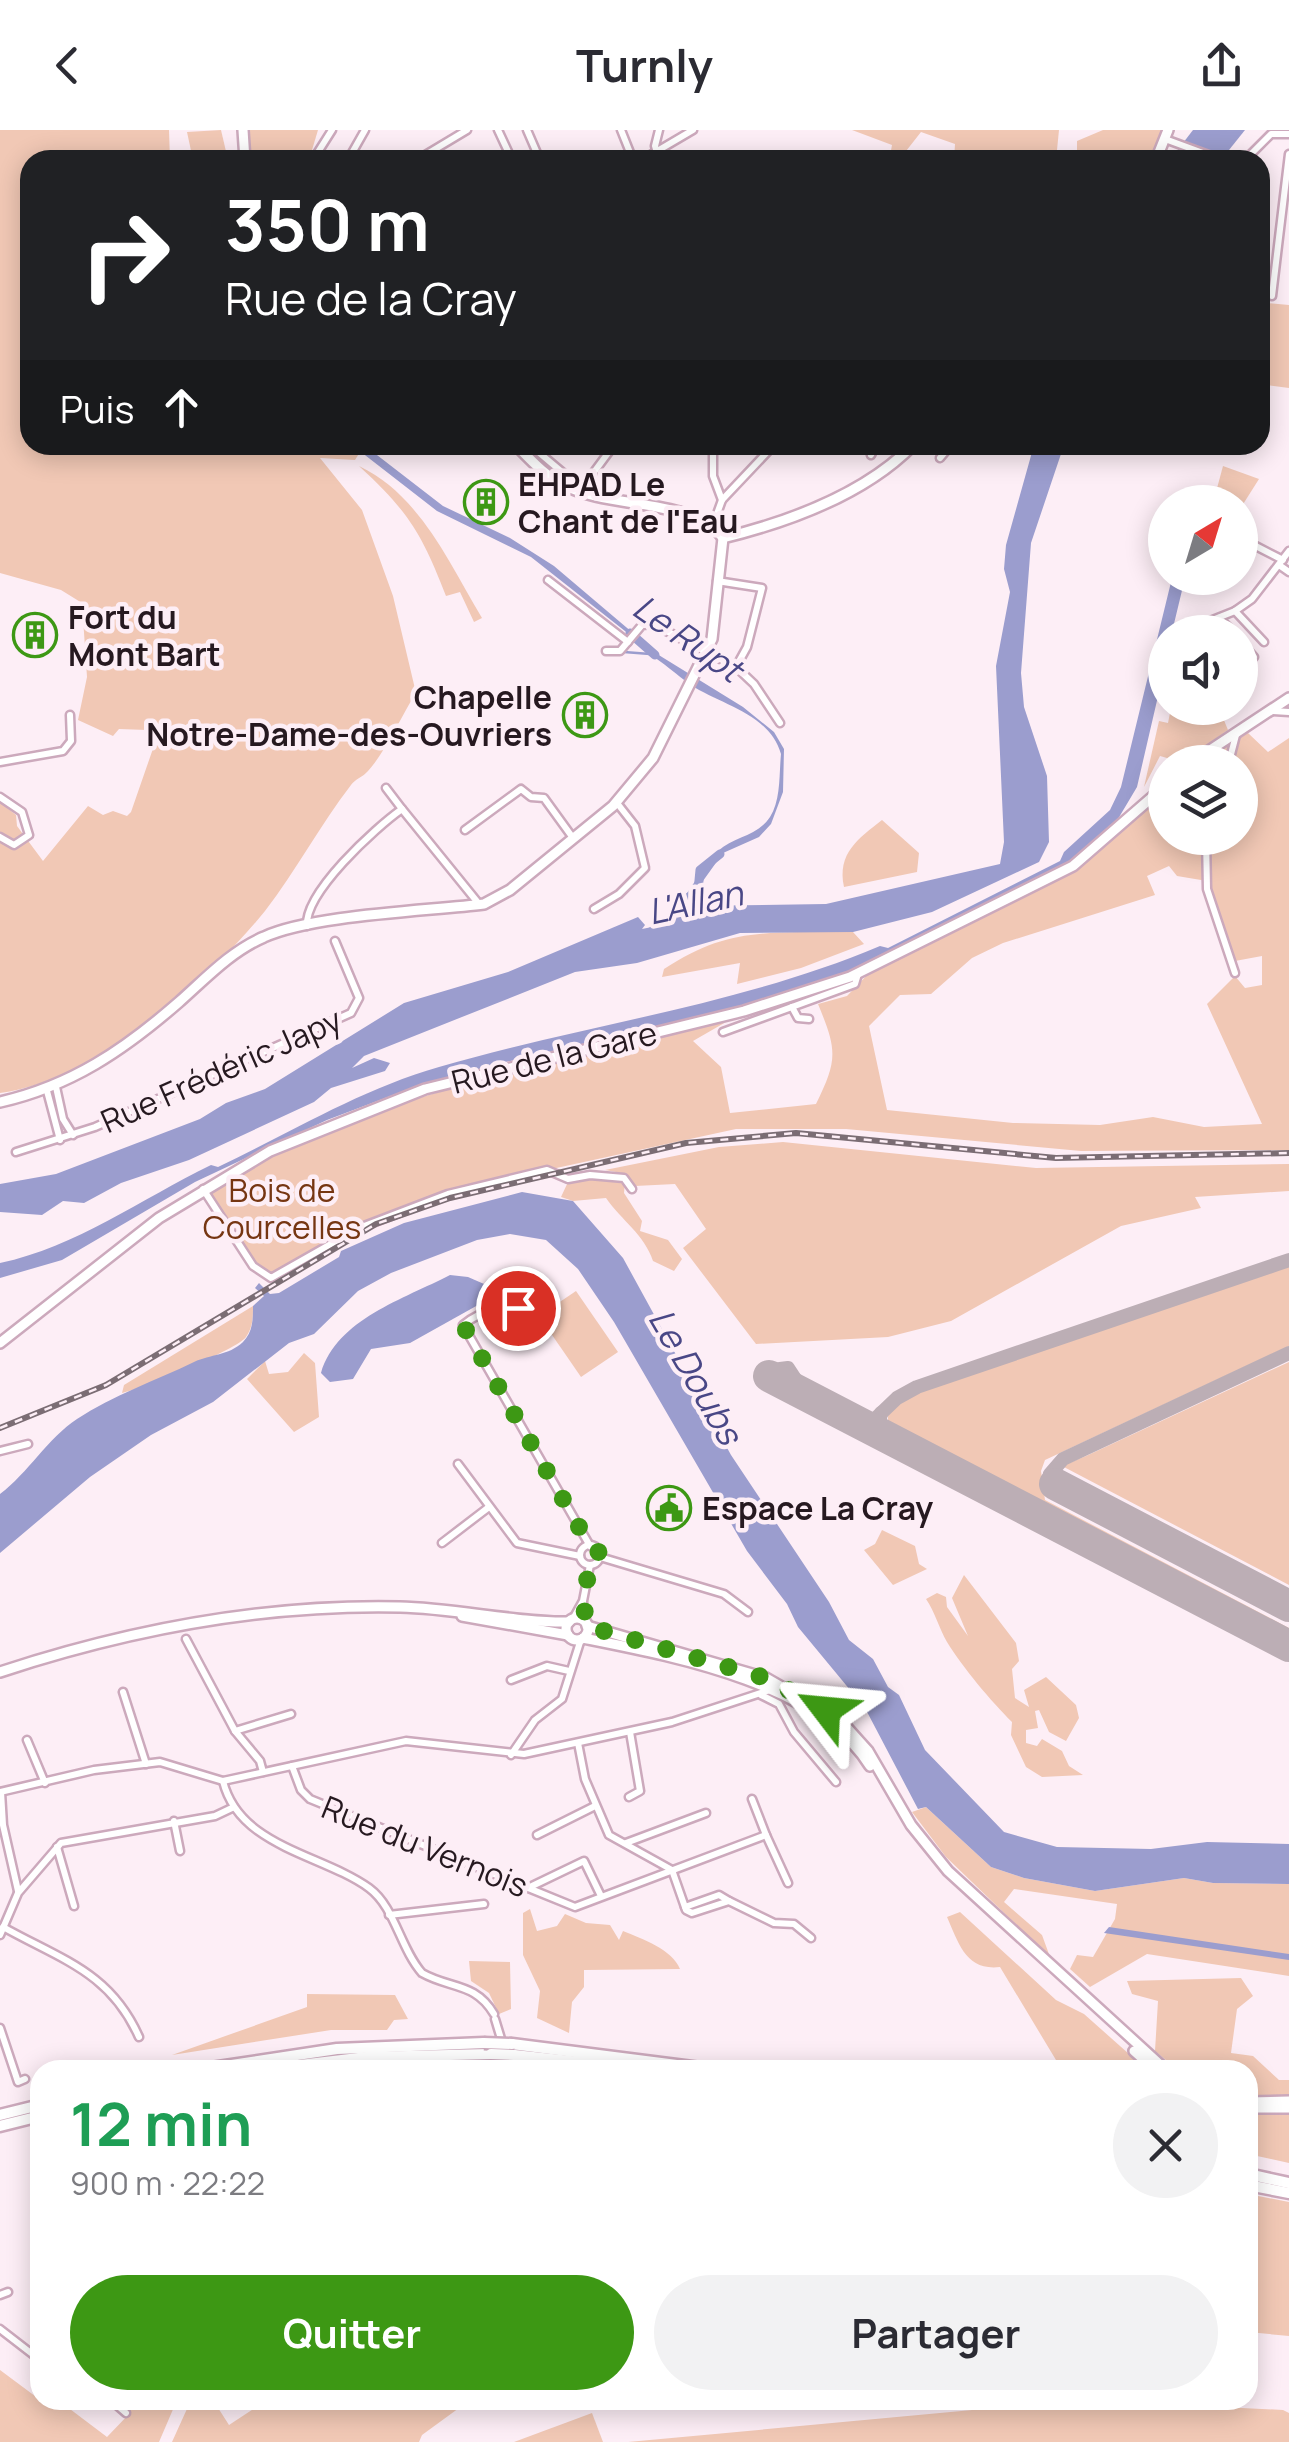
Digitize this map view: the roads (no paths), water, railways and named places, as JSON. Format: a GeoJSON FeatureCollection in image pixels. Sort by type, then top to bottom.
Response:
{"type":"FeatureCollection","features":[{"type":"Feature","properties":{"kind":"highway"},"geometry":{"type":"LineString","coordinates":[[342,2060],[488,2048]]}},
{"type":"Feature","properties":{"kind":"highway"},"geometry":{"type":"LineString","coordinates":[[265,2060],[338,2049],[488,2048],[559,2060]]}},
{"type":"Feature","properties":{"kind":"highway"},"geometry":{"type":"LineString","coordinates":[[512,2055],[580,2060]]}},
{"type":"Feature","properties":{"kind":"highway"},"geometry":{"type":"LineString","coordinates":[[0,2115],[30,2108]]}},
{"type":"Feature","properties":{"kind":"highway"},"geometry":{"type":"LineString","coordinates":[[0,2126],[30,2118]]}},
{"type":"Feature","properties":{"kind":"highway"},"geometry":{"type":"LineString","coordinates":[[1258,2177],[1289,2182]]}},
{"type":"Feature","properties":{"kind":"highway"},"geometry":{"type":"LineString","coordinates":[[1258,2187],[1289,2193]]}},
{"type":"Feature","properties":{"kind":"main road"},"geometry":{"type":"LineString","coordinates":[[0,1102],[51,1089],[133,1041],[238,950],[265,936],[307,926],[479,904],[510,890],[617,803],[653,758],[708,649],[715,622],[723,538],[713,525],[692,515],[577,490],[539,468],[526,455]]}},
{"type":"Feature","properties":{"kind":"main road"},"geometry":{"type":"LineString","coordinates":[[723,538],[760,529],[870,480],[901,455]]}},
{"type":"Feature","properties":{"kind":"main road"},"geometry":{"type":"LineString","coordinates":[[1220,745],[1276,713],[1289,698]]}},
{"type":"Feature","properties":{"kind":"main road","name":"Rue de la Gare"},"geometry":{"type":"LineString","coordinates":[[0,1343],[203,1188],[270,1151],[425,1089],[807,997],[1073,866],[1148,802]]}},
{"type":"Feature","properties":{"kind":"main road"},"geometry":{"type":"LineString","coordinates":[[0,1672],[126,1636],[244,1616],[398,1607],[578,1622],[724,1664],[798,1695],[852,1732],[911,1825],[948,1872],[1155,2060]]}},
{"type":"Feature","properties":{"kind":"main road"},"geometry":{"type":"LineString","coordinates":[[244,1616],[416,1611],[576,1638],[721,1672],[819,1715],[850,1741],[930,1860],[1145,2060]]}},
{"type":"Feature","properties":{"kind":"main road"},"geometry":{"type":"LineString","coordinates":[[576,1638],[578,1622]]}},
{"type":"Feature","properties":{"kind":"main road"},"geometry":{"type":"LineString","coordinates":[[576,1638],[578,1622]]}},
{"type":"Feature","properties":{"kind":"main road"},"geometry":{"type":"LineString","coordinates":[[1258,2105],[1289,2104]]}},
{"type":"Feature","properties":{"kind":"street"},"geometry":{"type":"LineString","coordinates":[[434,150],[467,130]]}},
{"type":"Feature","properties":{"kind":"street"},"geometry":{"type":"LineString","coordinates":[[658,150],[693,130]]}},
{"type":"Feature","properties":{"kind":"street"},"geometry":{"type":"LineString","coordinates":[[1255,150],[1271,134],[1287,133]]}},
{"type":"Feature","properties":{"kind":"street"},"geometry":{"type":"LineString","coordinates":[[1169,137],[1199,150]]}},
{"type":"Feature","properties":{"kind":"street"},"geometry":{"type":"LineString","coordinates":[[1272,296],[1287,206],[1289,154]]}},
{"type":"Feature","properties":{"kind":"street"},"geometry":{"type":"LineString","coordinates":[[538,455],[574,483],[577,490],[606,455]]}},
{"type":"Feature","properties":{"kind":"street"},"geometry":{"type":"LineString","coordinates":[[712,455],[713,476],[722,500]]}},
{"type":"Feature","properties":{"kind":"street"},"geometry":{"type":"LineString","coordinates":[[713,525],[722,500],[765,455]]}},
{"type":"Feature","properties":{"kind":"street"},"geometry":{"type":"LineString","coordinates":[[1258,549],[1289,572]]}},
{"type":"Feature","properties":{"kind":"street"},"geometry":{"type":"LineString","coordinates":[[1226,615],[1252,599],[1289,551]]}},
{"type":"Feature","properties":{"kind":"street"},"geometry":{"type":"LineString","coordinates":[[548,580],[632,638]]}},
{"type":"Feature","properties":{"kind":"street"},"geometry":{"type":"LineString","coordinates":[[717,581],[762,588],[747,647],[736,667]]}},
{"type":"Feature","properties":{"kind":"street"},"geometry":{"type":"LineString","coordinates":[[1235,611],[1264,642]]}},
{"type":"Feature","properties":{"kind":"street"},"geometry":{"type":"LineString","coordinates":[[606,651],[616,652],[642,625],[653,624],[708,649],[736,667],[754,684],[780,723]]}},
{"type":"Feature","properties":{"kind":"street"},"geometry":{"type":"LineString","coordinates":[[1276,713],[1289,712]]}},
{"type":"Feature","properties":{"kind":"street"},"geometry":{"type":"LineString","coordinates":[[0,762],[63,751],[70,741],[70,716]]}},
{"type":"Feature","properties":{"kind":"street"},"geometry":{"type":"LineString","coordinates":[[1233,745],[1236,735]]}},
{"type":"Feature","properties":{"kind":"street"},"geometry":{"type":"LineString","coordinates":[[386,788],[479,904]]}},
{"type":"Feature","properties":{"kind":"street"},"geometry":{"type":"LineString","coordinates":[[465,830],[521,788],[530,797],[544,798],[574,839]]}},
{"type":"Feature","properties":{"kind":"street"},"geometry":{"type":"LineString","coordinates":[[0,797],[22,812],[29,835],[14,846],[0,837]]}},
{"type":"Feature","properties":{"kind":"street"},"geometry":{"type":"LineString","coordinates":[[594,909],[619,894],[645,868],[634,826],[617,803]]}},
{"type":"Feature","properties":{"kind":"street"},"geometry":{"type":"LineString","coordinates":[[307,926],[308,909],[322,886],[402,809]]}},
{"type":"Feature","properties":{"kind":"street"},"geometry":{"type":"LineString","coordinates":[[1206,855],[1207,889],[1235,973]]}},
{"type":"Feature","properties":{"kind":"street","name":"Rue Frédéric Japy"},"geometry":{"type":"LineString","coordinates":[[16,1152],[73,1135],[351,1013],[358,998],[335,941]]}},
{"type":"Feature","properties":{"kind":"street"},"geometry":{"type":"LineString","coordinates":[[724,1032],[792,1008],[807,997]]}},
{"type":"Feature","properties":{"kind":"street"},"geometry":{"type":"LineString","coordinates":[[792,1008],[798,1018],[809,1019]]}},
{"type":"Feature","properties":{"kind":"street","name":"Rue Frédéric Japy"},"geometry":{"type":"LineString","coordinates":[[51,1089],[73,1135]]}},
{"type":"Feature","properties":{"kind":"street","name":"Rue Frédéric Japy"},"geometry":{"type":"LineString","coordinates":[[51,1089],[60,1140]]}},
{"type":"Feature","properties":{"kind":"street"},"geometry":{"type":"LineString","coordinates":[[203,1188],[253,1266],[271,1278],[359,1228],[475,1187],[550,1170],[568,1179],[590,1174],[624,1178],[632,1189]]}},
{"type":"Feature","properties":{"kind":"street"},"geometry":{"type":"LineString","coordinates":[[529,1314],[518,1308],[503,1309],[477,1315],[463,1325],[590,1546],[600,1556],[724,1594],[748,1612]]}},
{"type":"Feature","properties":{"kind":"street"},"geometry":{"type":"LineString","coordinates":[[0,1451],[28,1444]]}},
{"type":"Feature","properties":{"kind":"street"},"geometry":{"type":"LineString","coordinates":[[458,1464],[522,1546],[580,1556],[590,1565]]}},
{"type":"Feature","properties":{"kind":"street"},"geometry":{"type":"LineString","coordinates":[[442,1543],[489,1507]]}},
{"type":"Feature","properties":{"kind":"street"},"geometry":{"type":"LineString","coordinates":[[580,1556],[590,1546]]}},
{"type":"Feature","properties":{"kind":"street"},"geometry":{"type":"LineString","coordinates":[[578,1622],[590,1565],[600,1556]]}},
{"type":"Feature","properties":{"kind":"street"},"geometry":{"type":"LineString","coordinates":[[511,1755],[535,1720],[562,1700],[576,1638]]}},
{"type":"Feature","properties":{"kind":"street"},"geometry":{"type":"LineString","coordinates":[[186,1639],[235,1731],[260,1762],[263,1772]]}},
{"type":"Feature","properties":{"kind":"street"},"geometry":{"type":"LineString","coordinates":[[511,1680],[547,1666],[569,1671]]}},
{"type":"Feature","properties":{"kind":"street"},"geometry":{"type":"LineString","coordinates":[[18,1893],[4,1832],[0,1792],[94,1770],[166,1762],[222,1781],[406,1741],[511,1755],[630,1732],[741,1701],[764,1690],[767,1682],[798,1695]]}},
{"type":"Feature","properties":{"kind":"street"},"geometry":{"type":"LineString","coordinates":[[764,1690],[780,1704],[794,1732],[836,1782]]}},
{"type":"Feature","properties":{"kind":"street"},"geometry":{"type":"LineString","coordinates":[[123,1692],[146,1764]]}},
{"type":"Feature","properties":{"kind":"street"},"geometry":{"type":"LineString","coordinates":[[235,1731],[291,1714]]}},
{"type":"Feature","properties":{"kind":"street"},"geometry":{"type":"LineString","coordinates":[[630,1732],[640,1791],[630,1797]]}},
{"type":"Feature","properties":{"kind":"street"},"geometry":{"type":"LineString","coordinates":[[27,1740],[46,1783]]}},
{"type":"Feature","properties":{"kind":"street"},"geometry":{"type":"LineString","coordinates":[[578,1743],[594,1806],[610,1835],[672,1870],[685,1906],[719,1896],[774,1923],[794,1924],[811,1938]]}},
{"type":"Feature","properties":{"kind":"street","name":"Rue du Vernois"},"geometry":{"type":"LineString","coordinates":[[292,1766],[301,1790],[310,1799],[575,1908],[601,1896]]}},
{"type":"Feature","properties":{"kind":"street"},"geometry":{"type":"LineString","coordinates":[[222,1781],[234,1806],[290,1852],[368,1887],[422,1973],[470,1988],[485,1999],[512,2055]]}},
{"type":"Feature","properties":{"kind":"street"},"geometry":{"type":"LineString","coordinates":[[752,1799],[788,1883]]}},
{"type":"Feature","properties":{"kind":"street"},"geometry":{"type":"LineString","coordinates":[[139,2037],[124,2004],[106,1986],[2,1931],[4,1916],[57,1847],[76,1839],[214,1816],[234,1806]]}},
{"type":"Feature","properties":{"kind":"street"},"geometry":{"type":"LineString","coordinates":[[537,1836],[594,1806]]}},
{"type":"Feature","properties":{"kind":"street"},"geometry":{"type":"LineString","coordinates":[[625,1844],[706,1813]]}},
{"type":"Feature","properties":{"kind":"street"},"geometry":{"type":"LineString","coordinates":[[174,1821],[180,1851]]}},
{"type":"Feature","properties":{"kind":"street"},"geometry":{"type":"LineString","coordinates":[[529,1888],[584,1861],[601,1896],[766,1835]]}},
{"type":"Feature","properties":{"kind":"street"},"geometry":{"type":"LineString","coordinates":[[57,1847],[74,1906]]}},
{"type":"Feature","properties":{"kind":"street"},"geometry":{"type":"LineString","coordinates":[[389,1915],[484,1904]]}},
{"type":"Feature","properties":{"kind":"street"},"geometry":{"type":"LineString","coordinates":[[0,2028],[18,2082],[25,2079]]}},
{"type":"Feature","properties":{"kind":"street"},"geometry":{"type":"LineString","coordinates":[[0,2329],[30,2352]]}},
{"type":"Feature","properties":{"kind":"street"},"geometry":{"type":"LineString","coordinates":[[123,2410],[126,2413]]}},
{"type":"Feature","properties":{"kind":"water"},"geometry":{"type":"Polygon","coordinates":[[[1193,130],[1245,130],[1229,150],[1178,150],[1193,130]]]}},
{"type":"Feature","properties":{"kind":"water"},"geometry":{"type":"Polygon","coordinates":[[[365,455],[377,455],[443,506],[510,538],[554,566],[633,633],[630,635],[531,557],[437,511],[365,455]]]}},
{"type":"Feature","properties":{"kind":"water"},"geometry":{"type":"Polygon","coordinates":[[[1031,455],[1061,455],[1031,543],[1021,673],[1024,707],[1047,776],[1049,842],[1039,862],[932,912],[853,932],[740,933],[637,963],[575,972],[364,1056],[352,1068],[374,1058],[390,1063],[385,1071],[331,1088],[314,1102],[189,1160],[121,1183],[84,1203],[63,1201],[42,1215],[0,1212],[0,1184],[56,1174],[200,1119],[226,1103],[265,1089],[404,1003],[508,972],[638,917],[645,925],[642,929],[665,918],[718,851],[759,829],[770,817],[778,795],[781,754],[775,740],[755,719],[691,685],[647,653],[649,649],[743,707],[774,732],[784,749],[783,792],[771,824],[759,837],[723,853],[685,906],[826,904],[1000,864],[1004,842],[996,666],[1010,592],[1004,569],[1006,545],[1031,455]]]}},
{"type":"Feature","properties":{"kind":"water"},"geometry":{"type":"Polygon","coordinates":[[[1168,595],[1181,595],[1176,615],[1163,615],[1168,595]]]}},
{"type":"Feature","properties":{"kind":"water"},"geometry":{"type":"Polygon","coordinates":[[[1148,676],[1148,725],[1151,725],[1137,787],[1112,829],[1067,863],[830,980],[764,1002],[501,1063],[409,1089],[327,1120],[195,1182],[62,1260],[0,1278],[0,1263],[82,1234],[211,1165],[218,1167],[326,1112],[410,1076],[717,999],[826,967],[880,946],[888,948],[1060,861],[1064,852],[1110,810],[1121,787],[1148,676]]]}},
{"type":"Feature","properties":{"kind":"water"},"geometry":{"type":"Polygon","coordinates":[[[522,1192],[573,1201],[623,1258],[731,1455],[829,1602],[849,1640],[873,1659],[888,1687],[899,1695],[925,1750],[1004,1832],[1057,1847],[1151,1849],[1207,1842],[1289,1844],[1289,1884],[1213,1883],[1184,1878],[1095,1891],[1024,1878],[991,1867],[926,1807],[918,1809],[865,1708],[798,1627],[787,1604],[747,1551],[614,1322],[578,1269],[546,1240],[510,1234],[477,1240],[391,1273],[358,1291],[314,1334],[289,1343],[213,1402],[151,1435],[90,1477],[0,1553],[0,1494],[57,1436],[91,1410],[243,1342],[251,1330],[253,1306],[264,1296],[255,1288],[259,1283],[270,1294],[279,1293],[339,1257],[341,1251],[404,1223],[522,1192]]]}},
{"type":"Feature","properties":{"kind":"water"},"geometry":{"type":"Polygon","coordinates":[[[450,1275],[468,1277],[491,1287],[493,1301],[478,1305],[410,1343],[371,1349],[353,1379],[330,1382],[321,1373],[341,1338],[357,1325],[393,1302],[450,1275]]]}},
{"type":"Feature","properties":{"kind":"water"},"geometry":{"type":"Polygon","coordinates":[[[1109,1927],[1289,1954],[1289,1960],[1104,1933],[1109,1927]]]}},
{"type":"Feature","properties":{"kind":"waterway","name":"Le Rupt"},"geometry":{"type":"LineString","coordinates":[[630,633],[655,655]]}},
{"type":"Feature","properties":{"kind":"waterway"},"geometry":{"type":"LineString","coordinates":[[624,652],[650,654]]}},
{"type":"Feature","properties":{"kind":"waterway","name":"Le Rupt"},"geometry":{"type":"LineString","coordinates":[[680,903],[698,891],[700,870],[720,854]]}},
{"type":"Feature","properties":{"kind":"railway"},"geometry":{"type":"LineString","coordinates":[[0,1428],[106,1385],[376,1224],[450,1198],[686,1143],[796,1133],[1056,1158],[1289,1153]]}},
{"type":"Feature","properties":{"kind":"place","name":"EHPAD Le Chant de l'Eau"},"geometry":{"type":"Point","coordinates":[486,502]}},
{"type":"Feature","properties":{"kind":"place","name":"Fort du Mont Bart"},"geometry":{"type":"Point","coordinates":[35,635]}},
{"type":"Feature","properties":{"kind":"place","name":"Chapelle Notre-Dame-des-Ouvriers"},"geometry":{"type":"Point","coordinates":[585,715]}},
{"type":"Feature","properties":{"kind":"place","name":"Espace La Cray"},"geometry":{"type":"Point","coordinates":[669,1508]}},
{"type":"Feature","properties":{"kind":"water label","name":"L'Allan"},"geometry":{"type":"Point","coordinates":[695,902]}},
{"type":"Feature","properties":{"kind":"water label","name":"Le Doubs"},"geometry":{"type":"Point","coordinates":[696,1376]}},
{"type":"Feature","properties":{"kind":"park label","name":"Bois de Courcelles"},"geometry":{"type":"Point","coordinates":[282,1208]}}]}
